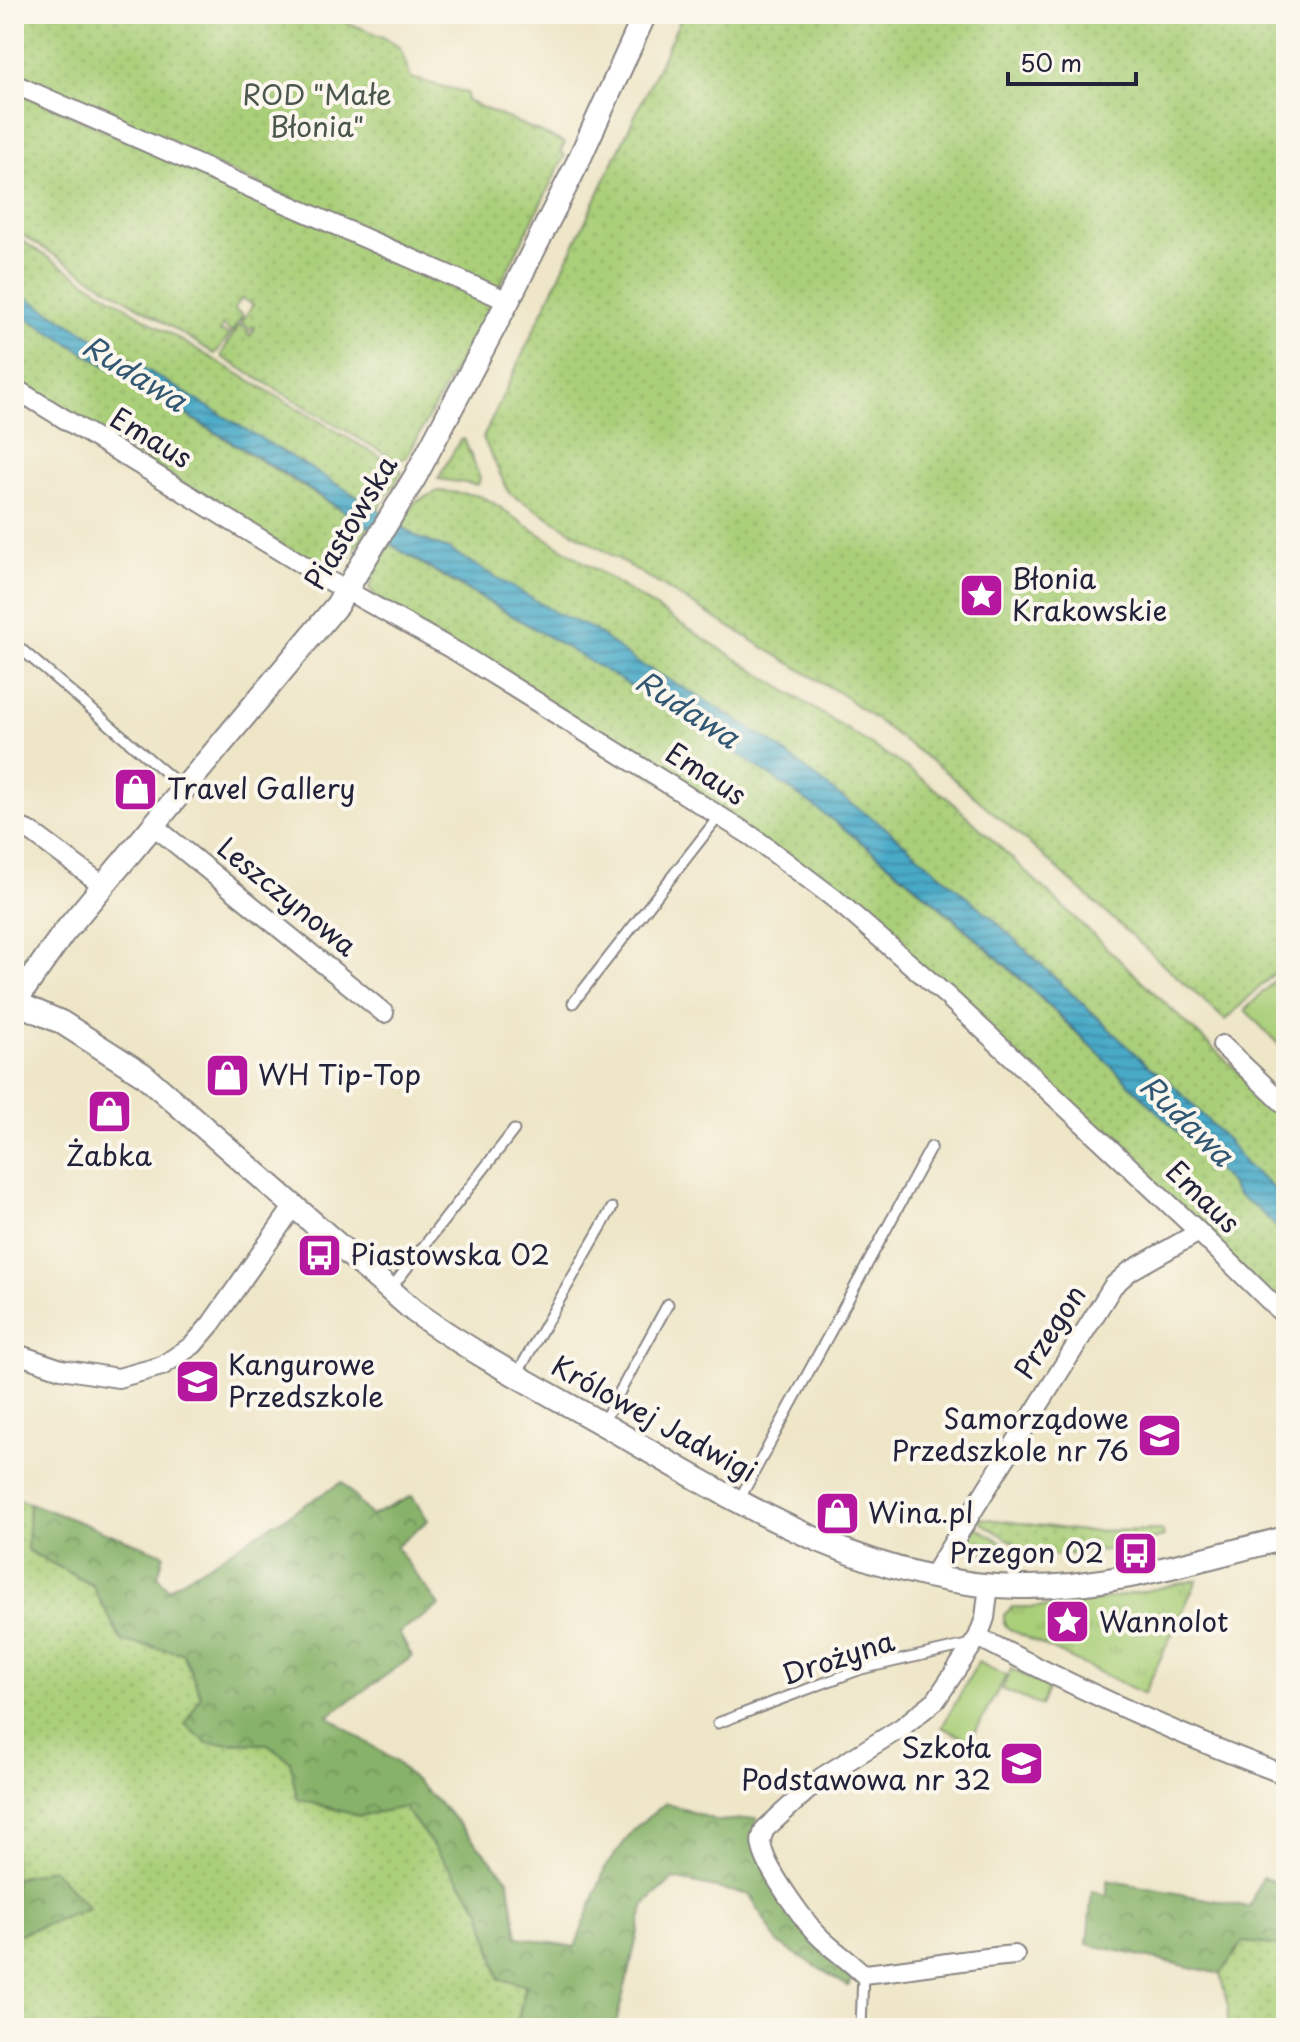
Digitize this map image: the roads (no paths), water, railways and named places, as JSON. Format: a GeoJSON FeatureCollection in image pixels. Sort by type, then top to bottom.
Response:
{"type":"FeatureCollection","features":[{"type":"Feature","properties":{"kind":"street","name":"Piastowska"},"geometry":{"type":"LineString","coordinates":[[14,1002],[47,953],[306,646],[346,590],[403,497],[508,301],[577,164],[645,14]]}},
{"type":"Feature","properties":{"kind":"street"},"geometry":{"type":"LineString","coordinates":[[14,84],[508,301]]}},
{"type":"Feature","properties":{"kind":"street","name":"Emaus"},"geometry":{"type":"LineString","coordinates":[[14,388],[346,590],[457,652],[720,815],[835,899],[913,965],[1286,1317]]}},
{"type":"Feature","properties":{"kind":"street"},"geometry":{"type":"LineString","coordinates":[[14,825],[33,833],[104,886]]}},
{"type":"Feature","properties":{"kind":"street","name":"Leszczynowa"},"geometry":{"type":"LineString","coordinates":[[154,826],[384,1013]]}},
{"type":"Feature","properties":{"kind":"street","name":"Królowej Jadwigi"},"geometry":{"type":"LineString","coordinates":[[14,1002],[61,1022],[144,1075],[389,1291],[462,1345],[739,1500],[829,1546],[931,1578],[989,1585],[1046,1587],[1102,1581],[1286,1538]]}},
{"type":"Feature","properties":{"kind":"street"},"geometry":{"type":"LineString","coordinates":[[1222,1045],[1286,1106]]}},
{"type":"Feature","properties":{"kind":"street"},"geometry":{"type":"LineString","coordinates":[[14,1353],[61,1369],[118,1378],[162,1366],[193,1345],[211,1324],[294,1206]]}},
{"type":"Feature","properties":{"kind":"street","name":"Przegon"},"geometry":{"type":"LineString","coordinates":[[931,1578],[1113,1286],[1130,1271],[1199,1232]]}},
{"type":"Feature","properties":{"kind":"street"},"geometry":{"type":"LineString","coordinates":[[989,1585],[985,1618],[976,1640],[936,1700],[924,1712],[822,1777],[765,1829],[761,1840],[762,1850],[800,1913],[823,1940],[863,1974],[1015,1955]]}},
{"type":"Feature","properties":{"kind":"street"},"geometry":{"type":"LineString","coordinates":[[976,1640],[1132,1713],[1286,1775]]}},
{"type":"Feature","properties":{"kind":"lane"},"geometry":{"type":"LineString","coordinates":[[14,643],[185,790]]}},
{"type":"Feature","properties":{"kind":"lane"},"geometry":{"type":"LineString","coordinates":[[573,1003],[720,815]]}},
{"type":"Feature","properties":{"kind":"lane"},"geometry":{"type":"LineString","coordinates":[[389,1291],[514,1130]]}},
{"type":"Feature","properties":{"kind":"lane"},"geometry":{"type":"LineString","coordinates":[[739,1500],[931,1147]]}},
{"type":"Feature","properties":{"kind":"lane"},"geometry":{"type":"LineString","coordinates":[[516,1377],[612,1208]]}},
{"type":"Feature","properties":{"kind":"lane"},"geometry":{"type":"LineString","coordinates":[[602,1424],[668,1304]]}},
{"type":"Feature","properties":{"kind":"lane","name":"Drożyna"},"geometry":{"type":"LineString","coordinates":[[718,1723],[861,1669],[976,1640]]}},
{"type":"Feature","properties":{"kind":"lane"},"geometry":{"type":"LineString","coordinates":[[861,2028],[863,1974]]}},
{"type":"Feature","properties":{"kind":"water","name":"Rudawa"},"geometry":{"type":"Polygon","coordinates":[[[14,290],[378,509],[418,538],[448,549],[558,614],[593,629],[636,662],[770,741],[881,824],[990,916],[1147,1065],[1169,1081],[1230,1143],[1245,1164],[1286,1199],[1286,1236],[1256,1207],[1237,1195],[1228,1181],[1017,975],[929,896],[826,815],[646,695],[398,549],[287,475],[14,310],[14,290]]]}},
{"type":"Feature","properties":{"kind":"place","name":"Błonia Krakowskie"},"geometry":{"type":"Point","coordinates":[981,595]}},
{"type":"Feature","properties":{"kind":"place","name":"Travel Gallery"},"geometry":{"type":"Point","coordinates":[136,789]}},
{"type":"Feature","properties":{"kind":"place","name":"WH Tip-Top"},"geometry":{"type":"Point","coordinates":[227,1075]}},
{"type":"Feature","properties":{"kind":"place","name":"Żabka"},"geometry":{"type":"Point","coordinates":[109,1111]}},
{"type":"Feature","properties":{"kind":"place","name":"Piastowska 02"},"geometry":{"type":"Point","coordinates":[319,1255]}},
{"type":"Feature","properties":{"kind":"place","name":"Kangurowe Przedszkole"},"geometry":{"type":"Point","coordinates":[197,1381]}},
{"type":"Feature","properties":{"kind":"place","name":"Samorządowe Przedszkole nr 76"},"geometry":{"type":"Point","coordinates":[1160,1435]}},
{"type":"Feature","properties":{"kind":"place","name":"Wina.pl"},"geometry":{"type":"Point","coordinates":[837,1513]}},
{"type":"Feature","properties":{"kind":"place","name":"Przegon 02"},"geometry":{"type":"Point","coordinates":[1135,1553]}},
{"type":"Feature","properties":{"kind":"place","name":"Wannolot"},"geometry":{"type":"Point","coordinates":[1068,1622]}},
{"type":"Feature","properties":{"kind":"place","name":"Szkoła Podstawowa nr 32"},"geometry":{"type":"Point","coordinates":[1022,1764]}},
{"type":"Feature","properties":{"kind":"park label","name":"ROD \"Małe Błonia\""},"geometry":{"type":"Point","coordinates":[317,111]}}]}
